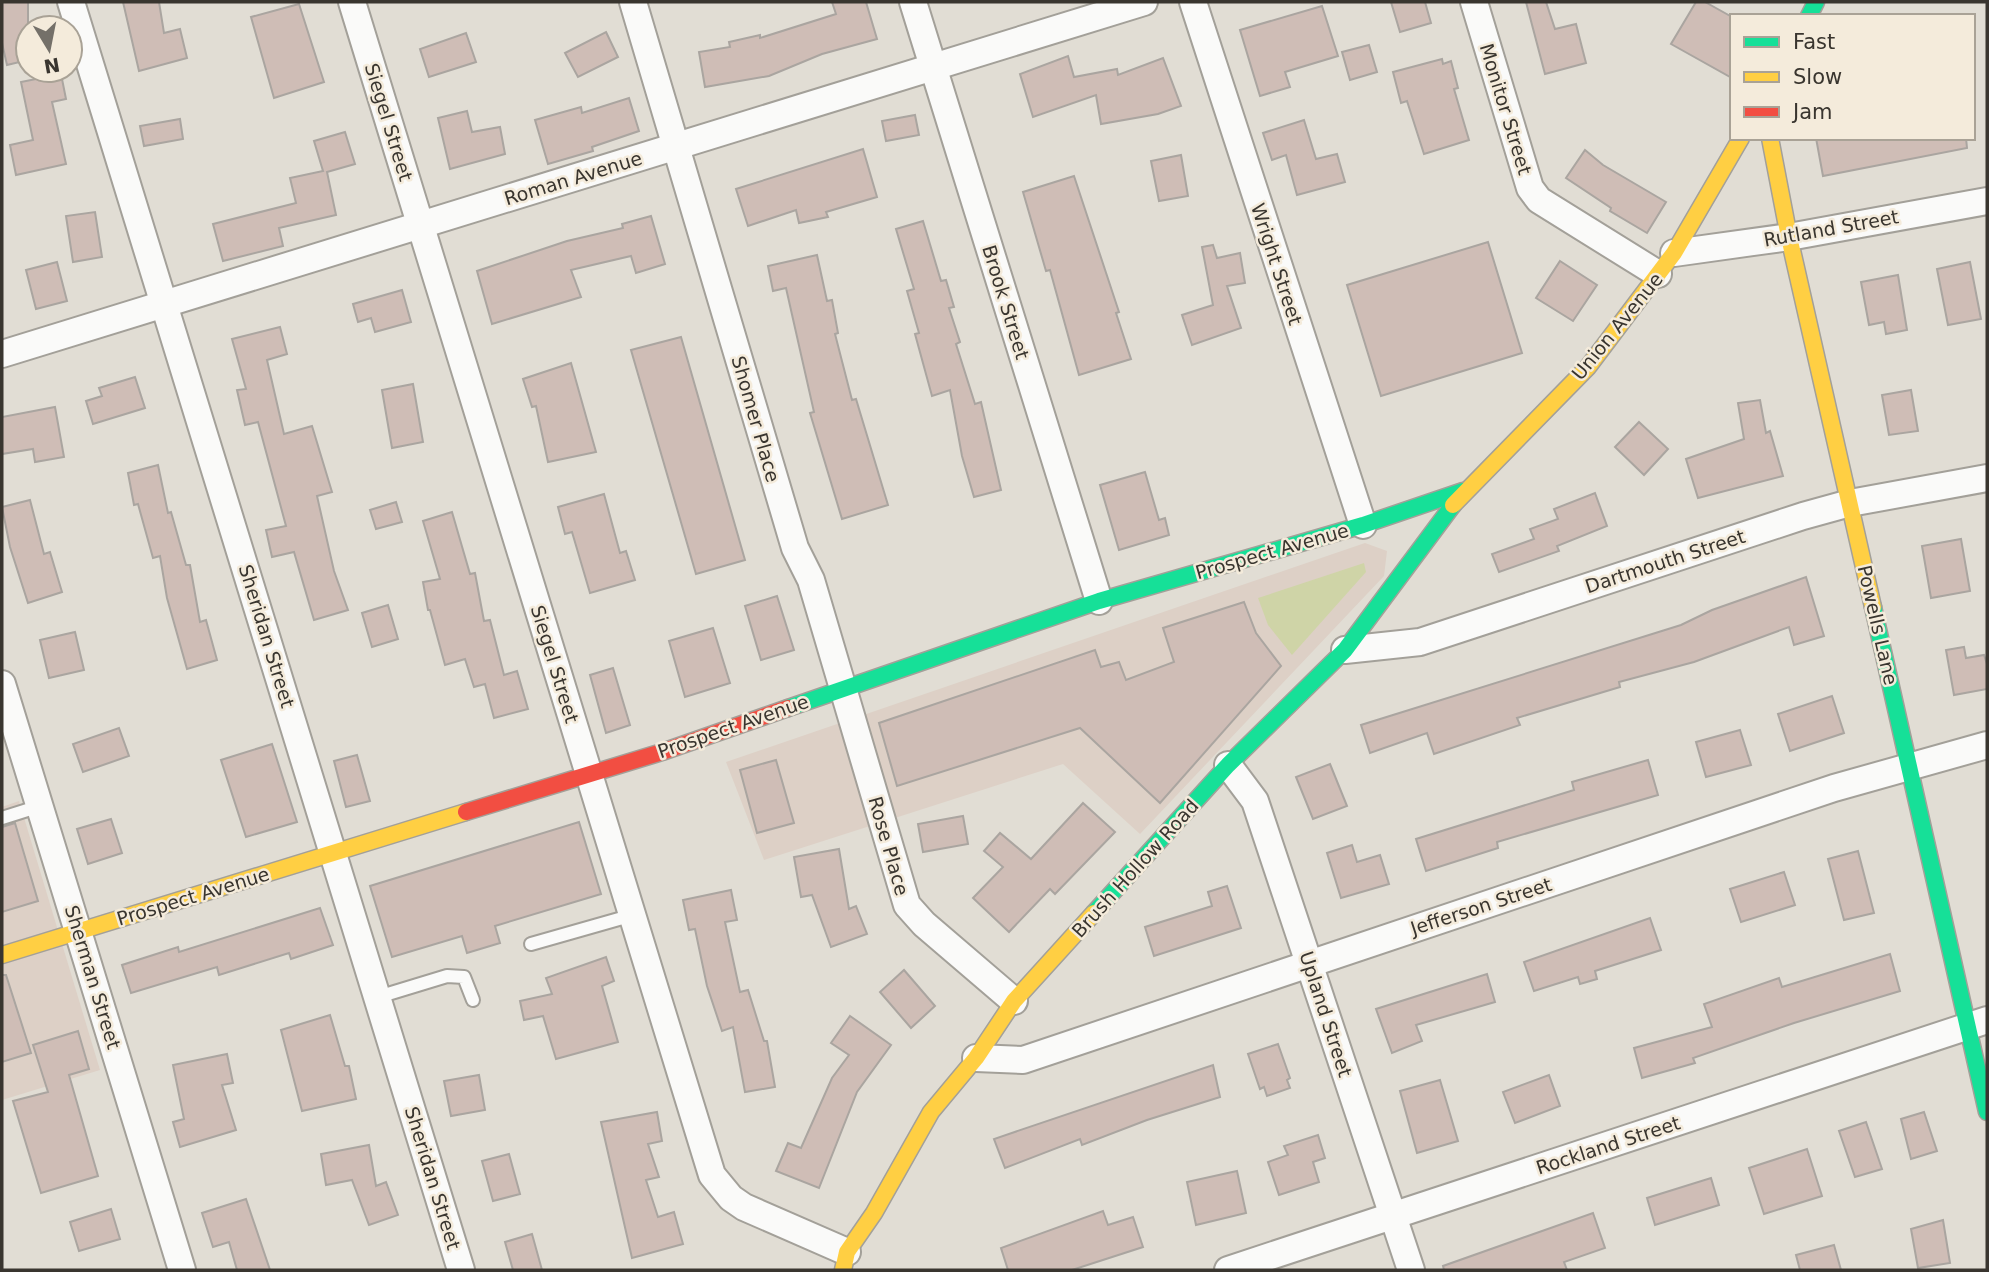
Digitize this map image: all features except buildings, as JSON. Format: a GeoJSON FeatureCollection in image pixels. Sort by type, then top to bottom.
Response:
{"type":"FeatureCollection","features":[{"type":"Feature","properties":{"kind":"main road","name":"Union Avenue"},"geometry":{"type":"LineString","coordinates":[[1463,491],[1588,367],[1666,264],[1740,140]]}},
{"type":"Feature","properties":{"kind":"main road","name":"Powells Lane"},"geometry":{"type":"LineString","coordinates":[[1770,140],[1789,237],[1909,766],[1978,1024],[1987,1112]]}},
{"type":"Feature","properties":{"kind":"main road","name":"Prospect Avenue"},"geometry":{"type":"LineString","coordinates":[[2,955],[590,774],[1100,601],[1363,525],[1463,491]]}},
{"type":"Feature","properties":{"kind":"main road","name":"Brush Hollow Road"},"geometry":{"type":"LineString","coordinates":[[845,1261],[931,1112],[975,1058],[1014,1001],[1228,765],[1345,650],[1463,491]]}},
{"type":"Feature","properties":{"kind":"street","name":"Sheridan Street"},"geometry":{"type":"LineString","coordinates":[[71,2],[461,1270]]}},
{"type":"Feature","properties":{"kind":"street","name":"Siegel Street"},"geometry":{"type":"LineString","coordinates":[[352,2],[712,1175],[731,1198],[744,1207],[845,1261]]}},
{"type":"Feature","properties":{"kind":"street","name":"Shomer Place"},"geometry":{"type":"LineString","coordinates":[[633,2],[795,548],[811,580],[843,688]]}},
{"type":"Feature","properties":{"kind":"street","name":"Brook Street"},"geometry":{"type":"LineString","coordinates":[[914,2],[1100,601]]}},
{"type":"Feature","properties":{"kind":"street","name":"Roman Avenue"},"geometry":{"type":"LineString","coordinates":[[2,354],[1144,2]]}},
{"type":"Feature","properties":{"kind":"street","name":"Wright Street"},"geometry":{"type":"LineString","coordinates":[[1193,2],[1363,525]]}},
{"type":"Feature","properties":{"kind":"street","name":"Monitor Street"},"geometry":{"type":"LineString","coordinates":[[1474,2],[1534,194],[1555,212],[1666,264]]}},
{"type":"Feature","properties":{"kind":"street","name":"Rutland Street"},"geometry":{"type":"LineString","coordinates":[[1666,264],[1789,237],[1987,201]]}},
{"type":"Feature","properties":{"kind":"street","name":"Dartmouth Street"},"geometry":{"type":"LineString","coordinates":[[1345,650],[1420,642],[1802,516],[1850,503],[1987,478]]}},
{"type":"Feature","properties":{"kind":"street","name":"Sherman Street"},"geometry":{"type":"LineString","coordinates":[[2,684],[183,1270]]}},
{"type":"Feature","properties":{"kind":"street","name":"Rose Place"},"geometry":{"type":"LineString","coordinates":[[843,688],[907,905],[924,924],[1014,1001]]}},
{"type":"Feature","properties":{"kind":"street","name":"Jefferson Street"},"geometry":{"type":"LineString","coordinates":[[975,1058],[1023,1060],[1834,788],[1987,745]]}},
{"type":"Feature","properties":{"kind":"street","name":"Upland Street"},"geometry":{"type":"LineString","coordinates":[[1228,765],[1255,801],[1411,1270]]}},
{"type":"Feature","properties":{"kind":"street","name":"Rockland Street"},"geometry":{"type":"LineString","coordinates":[[1228,1270],[1978,1024]]}},
{"type":"Feature","properties":{"kind":"lane"},"geometry":{"type":"LineString","coordinates":[[2,818],[40,806]]}},
{"type":"Feature","properties":{"kind":"lane"},"geometry":{"type":"LineString","coordinates":[[531,944],[633,915]]}},
{"type":"Feature","properties":{"kind":"lane"},"geometry":{"type":"LineString","coordinates":[[378,997],[447,976],[464,977],[473,1000]]}},
{"type":"Feature","properties":{"kind":"shaded area"},"geometry":{"type":"Polygon","coordinates":[[[1365,543],[1387,551],[1384,576],[1140,834],[1063,764],[764,860],[726,762],[1365,543]]]}},
{"type":"Feature","properties":{"kind":"shaded area"},"geometry":{"type":"Polygon","coordinates":[[[19,801],[100,1070],[2,1100],[2,807],[19,801]]]}},
{"type":"Feature","properties":{"kind":"green space"},"geometry":{"type":"Polygon","coordinates":[[[1364,563],[1366,572],[1292,655],[1268,625],[1258,598],[1364,563]]]}},
{"type":"Feature","properties":{"kind":"traffic: fast"},"geometry":{"type":"LineString","coordinates":[[1810,14],[1816,2]]}},
{"type":"Feature","properties":{"kind":"traffic: fast"},"geometry":{"type":"LineString","coordinates":[[788,708],[1099,601],[1363,525],[1463,491]]}},
{"type":"Feature","properties":{"kind":"traffic: fast"},"geometry":{"type":"LineString","coordinates":[[1094,913],[1228,765],[1345,650],[1453,505]]}},
{"type":"Feature","properties":{"kind":"traffic: fast"},"geometry":{"type":"LineString","coordinates":[[1873,607],[1987,1112]]}},
{"type":"Feature","properties":{"kind":"traffic: slow"},"geometry":{"type":"LineString","coordinates":[[1453,505],[1588,367],[1674,253],[1740,140]]}},
{"type":"Feature","properties":{"kind":"traffic: slow"},"geometry":{"type":"LineString","coordinates":[[1770,140],[1789,237],[1873,607]]}},
{"type":"Feature","properties":{"kind":"traffic: slow"},"geometry":{"type":"LineString","coordinates":[[2,955],[466,812]]}},
{"type":"Feature","properties":{"kind":"traffic: slow"},"geometry":{"type":"LineString","coordinates":[[843,1270],[847,1252],[874,1213],[931,1112],[976,1058],[1014,1001],[1094,913]]}},
{"type":"Feature","properties":{"kind":"traffic: jam"},"geometry":{"type":"LineString","coordinates":[[466,812],[662,752],[788,708]]}}]}
